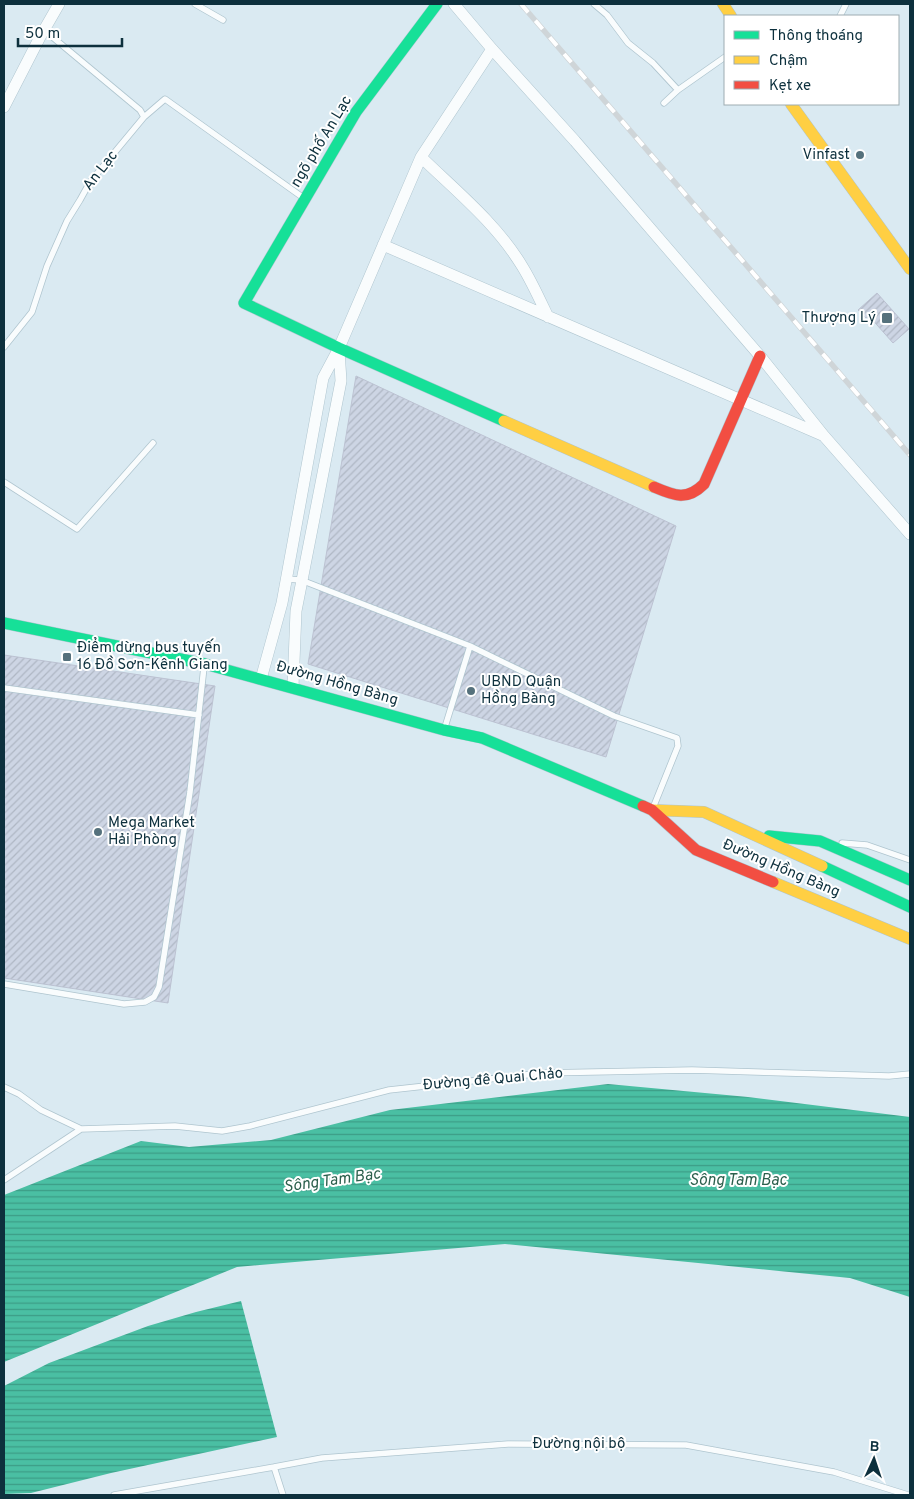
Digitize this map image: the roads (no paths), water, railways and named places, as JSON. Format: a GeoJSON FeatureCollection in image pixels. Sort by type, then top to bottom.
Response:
{"type":"FeatureCollection","features":[{"type":"Feature","properties":{"kind":"main road","name":"ngõ phố An Lạc"},"geometry":{"type":"LineString","coordinates":[[339,348],[244,303],[356,112],[437,4]]}},
{"type":"Feature","properties":{"kind":"main road"},"geometry":{"type":"LineString","coordinates":[[723,4],[730,15]]}},
{"type":"Feature","properties":{"kind":"main road"},"geometry":{"type":"LineString","coordinates":[[792,105],[908,263]]}},
{"type":"Feature","properties":{"kind":"main road"},"geometry":{"type":"LineString","coordinates":[[339,348],[667,493],[682,497],[694,494],[704,484],[760,356]]}},
{"type":"Feature","properties":{"kind":"main road","name":"Đường Hồng Bàng"},"geometry":{"type":"LineString","coordinates":[[4,623],[205,664],[444,730],[482,738],[652,810],[696,850],[910,939]]}},
{"type":"Feature","properties":{"kind":"main road","name":"Đường Hồng Bàng"},"geometry":{"type":"LineString","coordinates":[[652,810],[704,812],[910,907]]}},
{"type":"Feature","properties":{"kind":"main road"},"geometry":{"type":"LineString","coordinates":[[754,834],[820,841],[910,880]]}},
{"type":"Feature","properties":{"kind":"street"},"geometry":{"type":"LineString","coordinates":[[4,107],[59,4]]}},
{"type":"Feature","properties":{"kind":"street"},"geometry":{"type":"LineString","coordinates":[[454,4],[760,356],[824,436],[910,534]]}},
{"type":"Feature","properties":{"kind":"street"},"geometry":{"type":"LineString","coordinates":[[261,679],[282,603],[323,378],[339,348],[420,157],[492,49]]}},
{"type":"Feature","properties":{"kind":"street"},"geometry":{"type":"LineString","coordinates":[[420,157],[484,218],[504,241],[522,266],[548,317]]}},
{"type":"Feature","properties":{"kind":"street"},"geometry":{"type":"LineString","coordinates":[[383,245],[824,436]]}},
{"type":"Feature","properties":{"kind":"street"},"geometry":{"type":"LineString","coordinates":[[292,687],[296,611],[341,381],[339,348]]}},
{"type":"Feature","properties":{"kind":"lane"},"geometry":{"type":"LineString","coordinates":[[195,4],[223,20]]}},
{"type":"Feature","properties":{"kind":"lane"},"geometry":{"type":"LineString","coordinates":[[594,4],[607,15],[628,43],[653,62],[678,90]]}},
{"type":"Feature","properties":{"kind":"lane"},"geometry":{"type":"LineString","coordinates":[[44,30],[140,110],[144,118]]}},
{"type":"Feature","properties":{"kind":"lane"},"geometry":{"type":"LineString","coordinates":[[664,102],[724,58]]}},
{"type":"Feature","properties":{"kind":"lane","name":"An Lạc"},"geometry":{"type":"LineString","coordinates":[[4,347],[32,312],[47,266],[67,221],[90,182],[144,118],[165,99],[305,199]]}},
{"type":"Feature","properties":{"kind":"lane"},"geometry":{"type":"LineString","coordinates":[[4,482],[77,529],[153,442]]}},
{"type":"Feature","properties":{"kind":"lane"},"geometry":{"type":"LineString","coordinates":[[286,578],[301,580],[470,646],[614,716],[677,738],[678,746],[652,810]]}},
{"type":"Feature","properties":{"kind":"lane"},"geometry":{"type":"LineString","coordinates":[[444,730],[470,646]]}},
{"type":"Feature","properties":{"kind":"lane"},"geometry":{"type":"LineString","coordinates":[[4,984],[124,1004],[144,1002],[154,996],[159,987],[190,792],[205,664]]}},
{"type":"Feature","properties":{"kind":"lane"},"geometry":{"type":"LineString","coordinates":[[4,688],[199,715]]}},
{"type":"Feature","properties":{"kind":"lane"},"geometry":{"type":"LineString","coordinates":[[820,841],[867,845],[910,860]]}},
{"type":"Feature","properties":{"kind":"lane","name":"Đường đê Quai Chảo"},"geometry":{"type":"LineString","coordinates":[[4,1087],[19,1094],[41,1110],[80,1129],[175,1126],[222,1131],[250,1126],[389,1090],[544,1073],[692,1070],[889,1076],[910,1074]]}},
{"type":"Feature","properties":{"kind":"lane"},"geometry":{"type":"LineString","coordinates":[[4,1180],[80,1129]]}},
{"type":"Feature","properties":{"kind":"lane","name":"Đường nội bộ"},"geometry":{"type":"LineString","coordinates":[[114,1495],[322,1458],[508,1444],[686,1445],[834,1472],[908,1495]]}},
{"type":"Feature","properties":{"kind":"lane"},"geometry":{"type":"LineString","coordinates":[[274,1467],[283,1495]]}},
{"type":"Feature","properties":{"kind":"water","name":"Sông Tam Bạc"},"geometry":{"type":"Polygon","coordinates":[[[608,1084],[748,1097],[910,1117],[910,1297],[850,1278],[505,1244],[237,1267],[4,1362],[4,1195],[141,1141],[189,1147],[271,1140],[390,1110],[608,1084]]]}},
{"type":"Feature","properties":{"kind":"water"},"geometry":{"type":"Polygon","coordinates":[[[241,1301],[277,1437],[111,1473],[31,1493],[4,1494],[4,1386],[49,1363],[148,1326],[241,1301]]]}},
{"type":"Feature","properties":{"kind":"railway"},"geometry":{"type":"LineString","coordinates":[[521,4],[910,455]]}},
{"type":"Feature","properties":{"kind":"place","name":"Vinfast"},"geometry":{"type":"Point","coordinates":[860,155]}},
{"type":"Feature","properties":{"kind":"place","name":"Thượng Lý"},"geometry":{"type":"Point","coordinates":[887,318]}},
{"type":"Feature","properties":{"kind":"place","name":"Điểm dừng bus tuyến 16 Đồ Sơn-Kênh Giang"},"geometry":{"type":"Point","coordinates":[67,657]}},
{"type":"Feature","properties":{"kind":"place","name":"UBND Quận Hồng Bàng"},"geometry":{"type":"Point","coordinates":[471,691]}},
{"type":"Feature","properties":{"kind":"place","name":"Mega Market Hải Phòng"},"geometry":{"type":"Point","coordinates":[98,832]}}]}
